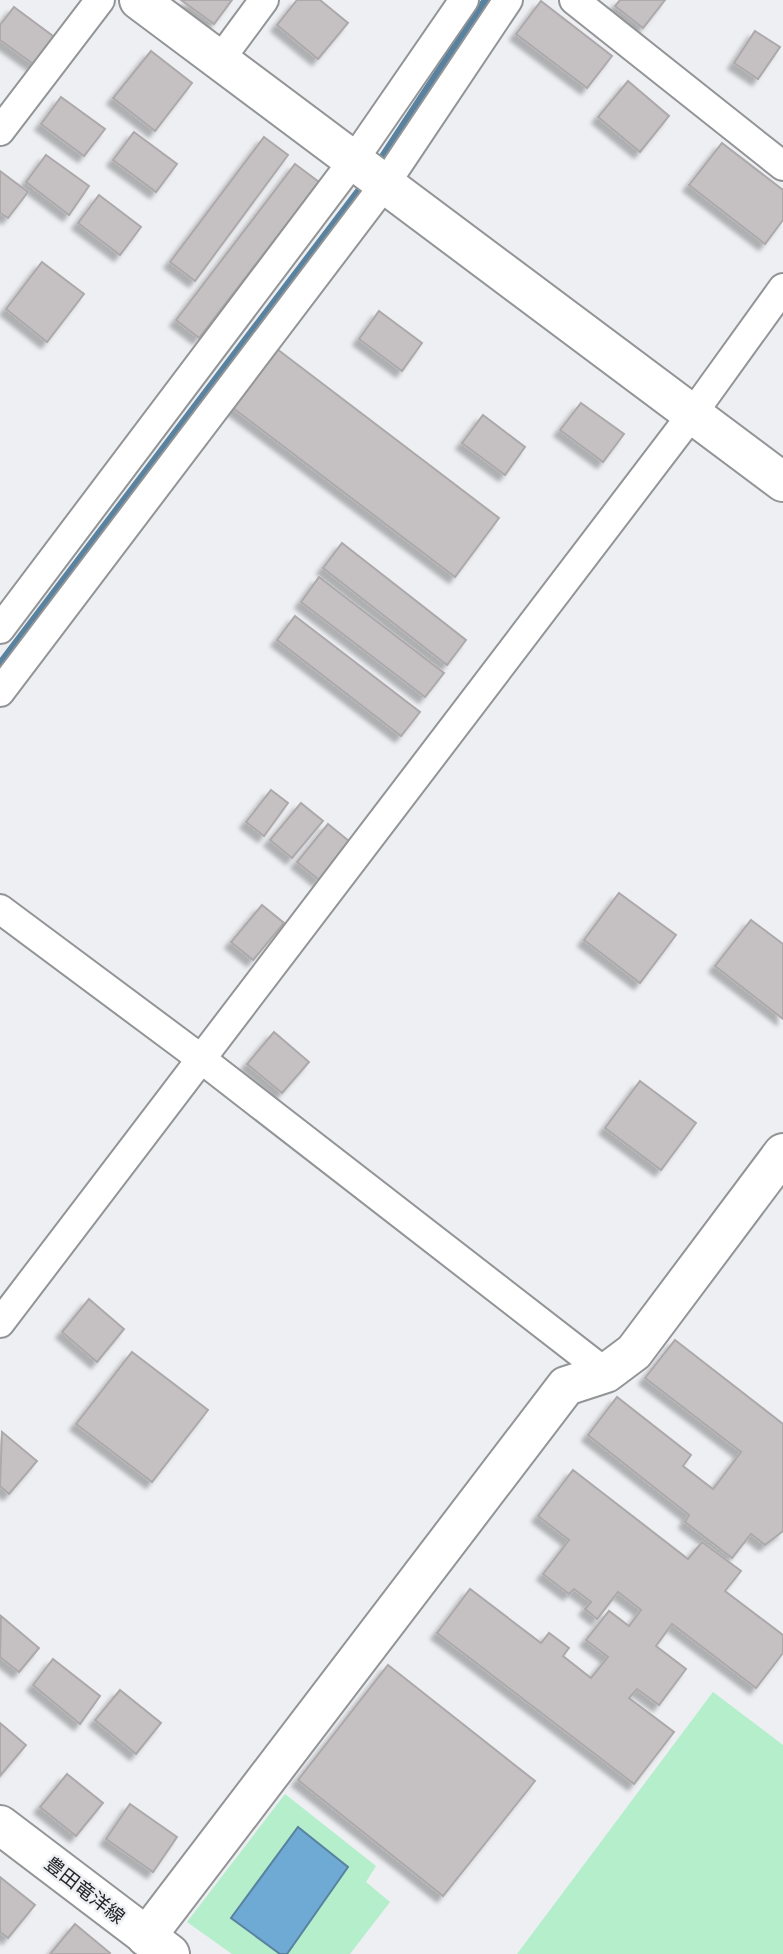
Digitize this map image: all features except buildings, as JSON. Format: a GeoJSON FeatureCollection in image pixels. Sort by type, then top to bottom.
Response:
{"type":"FeatureCollection","features":[{"type":"Feature","properties":{"kind":"street"},"geometry":{"type":"LineString","coordinates":[[0,131],[100,0]]}},
{"type":"Feature","properties":{"kind":"street"},"geometry":{"type":"LineString","coordinates":[[139,0],[783,482]]}},
{"type":"Feature","properties":{"kind":"street"},"geometry":{"type":"LineString","coordinates":[[219,61],[264,0]]}},
{"type":"Feature","properties":{"kind":"street"},"geometry":{"type":"LineString","coordinates":[[0,629],[354,161],[464,0]]}},
{"type":"Feature","properties":{"kind":"street"},"geometry":{"type":"LineString","coordinates":[[0,692],[385,184],[508,0]]}},
{"type":"Feature","properties":{"kind":"street"},"geometry":{"type":"LineString","coordinates":[[574,0],[783,166]]}},
{"type":"Feature","properties":{"kind":"street"},"geometry":{"type":"LineString","coordinates":[[0,1323],[693,413],[783,288]]}},
{"type":"Feature","properties":{"kind":"street"},"geometry":{"type":"LineString","coordinates":[[0,909],[200,1058],[606,1373]]}},
{"type":"Feature","properties":{"kind":"street"},"geometry":{"type":"LineString","coordinates":[[159,1948],[566,1386],[606,1373],[634,1352],[778,1168]]}},
{"type":"Feature","properties":{"kind":"street","name":"豊田竜洋線"},"geometry":{"type":"LineString","coordinates":[[0,1825],[159,1948]]}},
{"type":"Feature","properties":{"kind":"green space"},"geometry":{"type":"Polygon","coordinates":[[[713,1692],[783,1745],[783,1954],[517,1954],[713,1692]]]}},
{"type":"Feature","properties":{"kind":"green space"},"geometry":{"type":"Polygon","coordinates":[[[285,1794],[376,1866],[366,1882],[390,1902],[350,1954],[287,1954],[348,1867],[231,1918],[280,1954],[232,1954],[187,1922],[285,1794]]]}},
{"type":"Feature","properties":{"kind":"water"},"geometry":{"type":"Polygon","coordinates":[[[298,1827],[348,1867],[287,1954],[280,1954],[231,1918],[298,1827]]]}},
{"type":"Feature","properties":{"kind":"waterway"},"geometry":{"type":"LineString","coordinates":[[376,169],[487,0]]}},
{"type":"Feature","properties":{"kind":"waterway"},"geometry":{"type":"LineString","coordinates":[[0,666],[367,182]]}}]}
